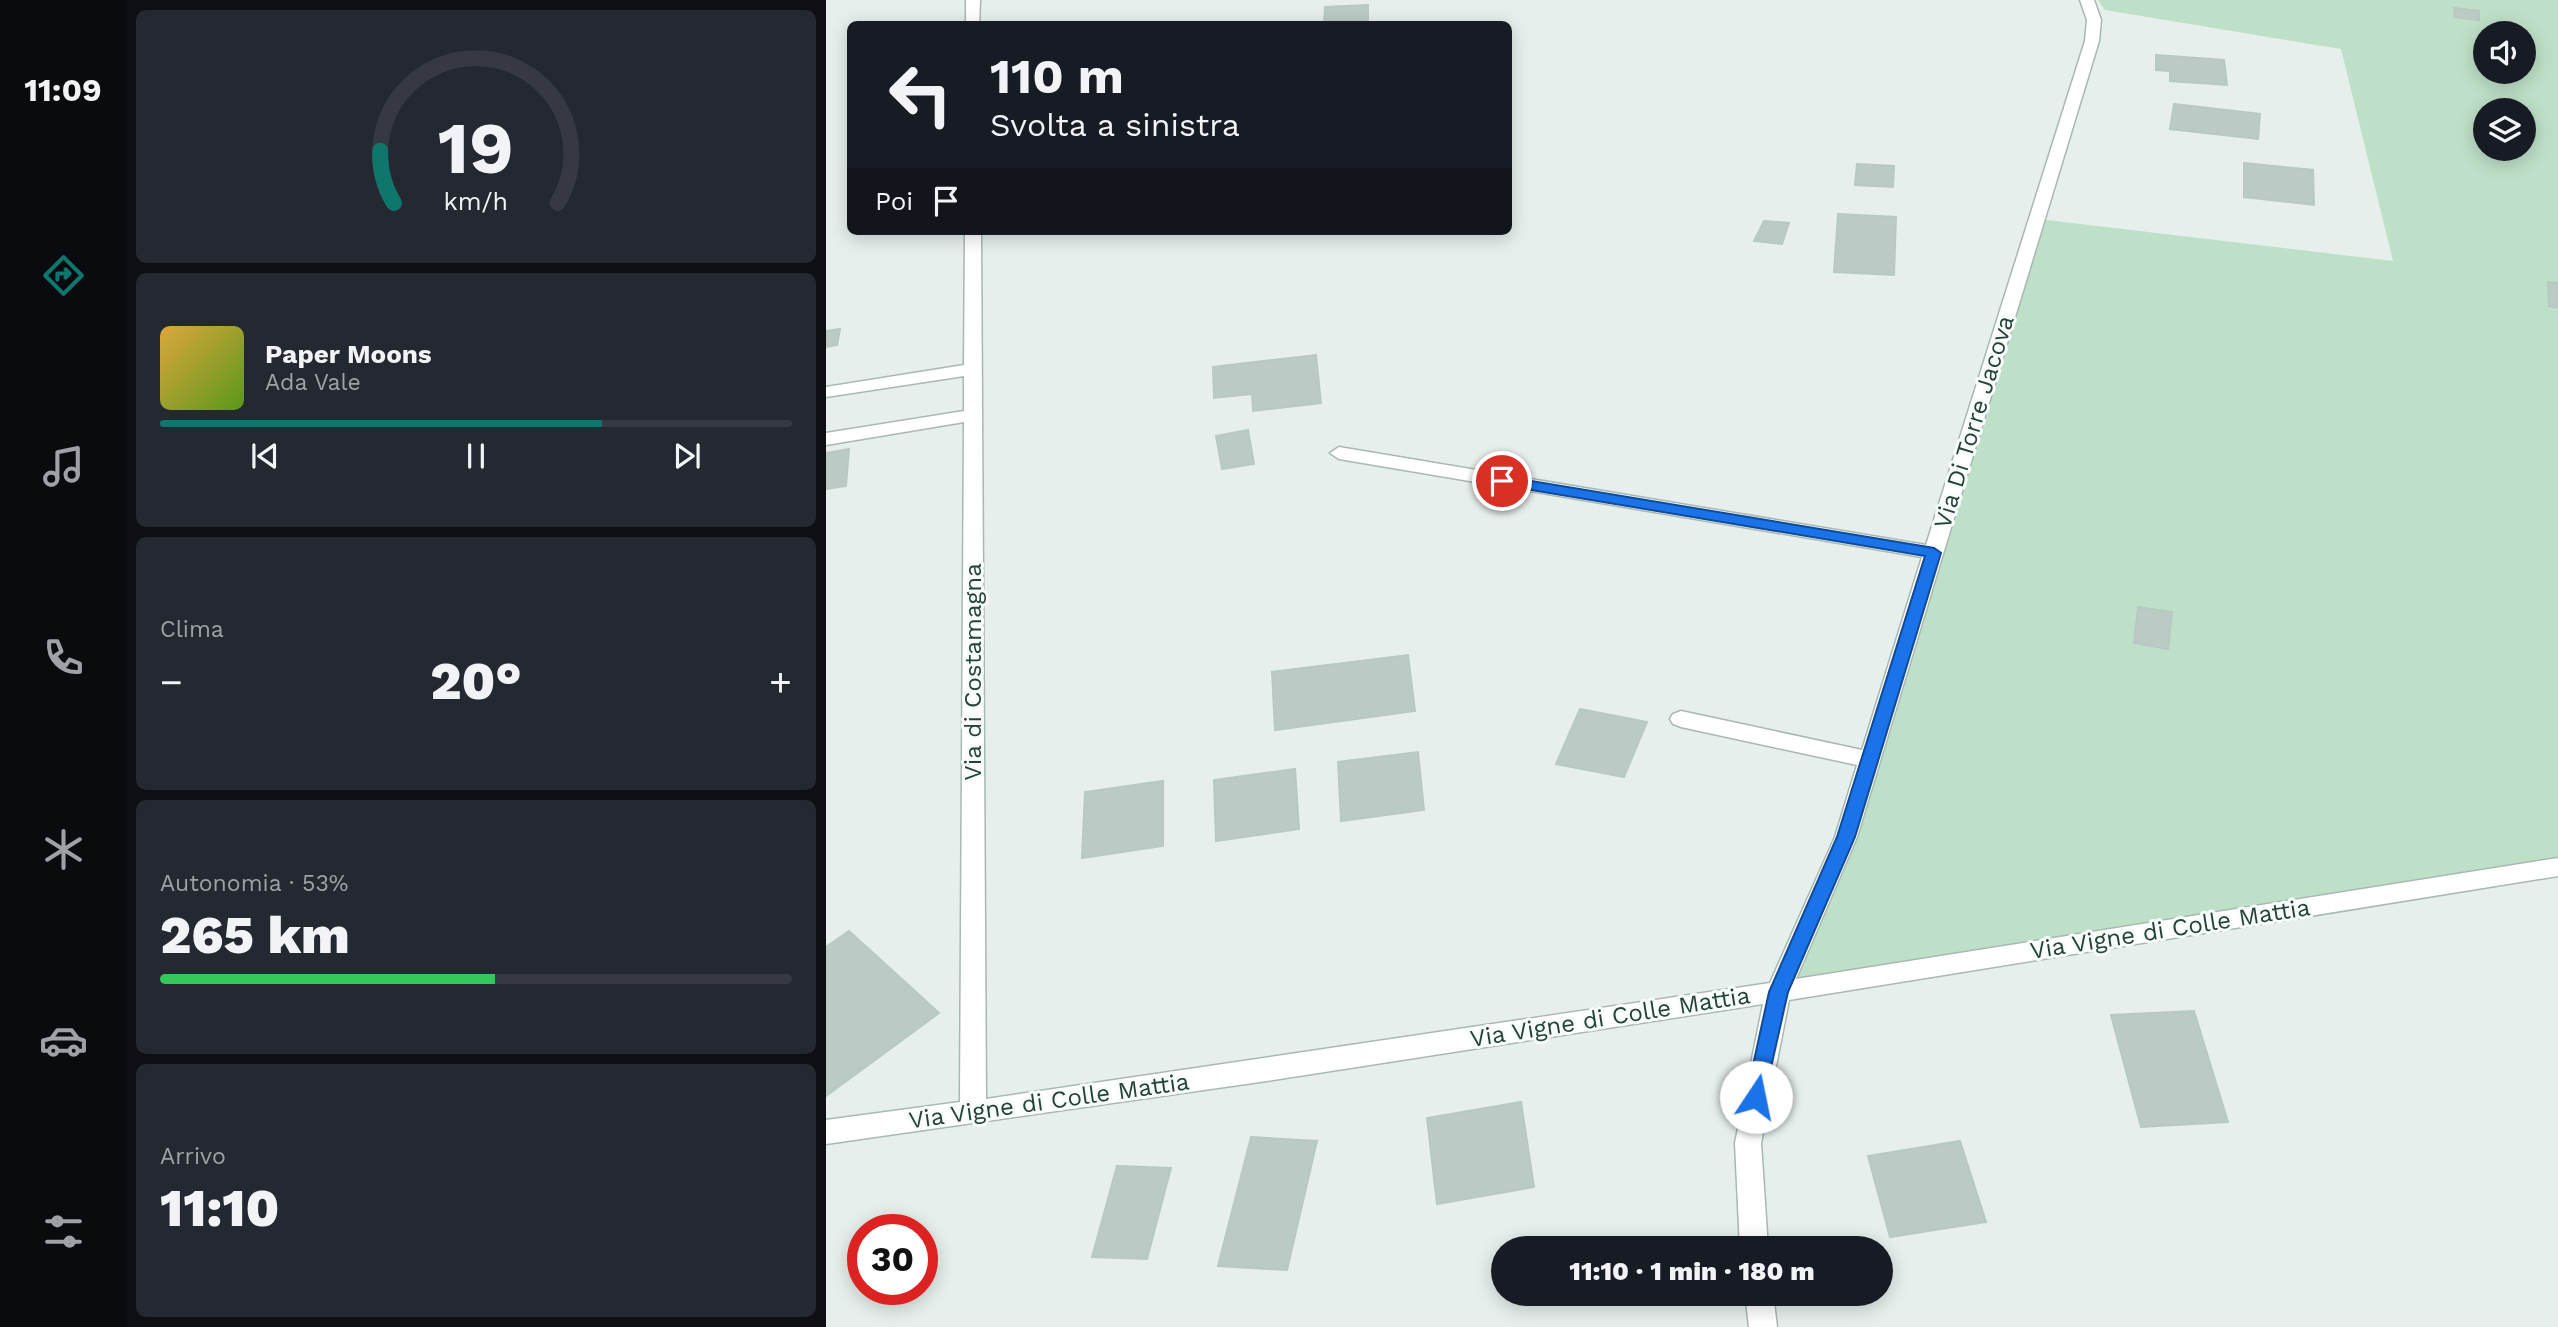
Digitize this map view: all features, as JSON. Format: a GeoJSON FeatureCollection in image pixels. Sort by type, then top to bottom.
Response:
{"type":"FeatureCollection","features":[{"type":"Feature","properties":{"kind":"street"},"geometry":{"type":"LineString","coordinates":[[973,0],[973,21]]}},
{"type":"Feature","properties":{"kind":"street","name":"Via Di Torre Jacova"},"geometry":{"type":"LineString","coordinates":[[1753,1236],[1748,1143],[1778,992],[1846,837],[1870,760],[2092,41],[2094,20],[2087,0]]}},
{"type":"Feature","properties":{"kind":"street","name":"Via di Costamagna"},"geometry":{"type":"LineString","coordinates":[[973,235],[973,1113]]}},
{"type":"Feature","properties":{"kind":"street"},"geometry":{"type":"LineString","coordinates":[[826,392],[973,369]]}},
{"type":"Feature","properties":{"kind":"street"},"geometry":{"type":"LineString","coordinates":[[826,439],[973,415]]}},
{"type":"Feature","properties":{"kind":"street"},"geometry":{"type":"LineString","coordinates":[[1339,453],[1934,553]]}},
{"type":"Feature","properties":{"kind":"street"},"geometry":{"type":"LineString","coordinates":[[1681,719],[1870,760]]}},
{"type":"Feature","properties":{"kind":"street","name":"Via Vigne di Colle Mattia"},"geometry":{"type":"LineString","coordinates":[[826,1132],[973,1113],[1778,992],[2558,867]]}},
{"type":"Feature","properties":{"kind":"street"},"geometry":{"type":"LineString","coordinates":[[1761,1306],[1763,1327]]}},
{"type":"Feature","properties":{"kind":"green space"},"geometry":{"type":"Polygon","coordinates":[[[2098,0],[2558,0],[2558,867],[1778,992],[1846,837],[2038,219],[2393,261],[2341,49],[2105,10],[2098,0]]]}},
{"type":"Feature","properties":{"kind":"building"},"geometry":{"type":"Polygon","coordinates":[[[1368,5],[1368,21],[1324,21],[1325,7],[1368,5]]]}},
{"type":"Feature","properties":{"kind":"building"},"geometry":{"type":"Polygon","coordinates":[[[2454,8],[2479,11],[2479,20],[2455,17],[2454,8]]]}},
{"type":"Feature","properties":{"kind":"building"},"geometry":{"type":"Polygon","coordinates":[[[2156,55],[2224,60],[2227,85],[2170,81],[2170,71],[2156,70],[2156,55]]]}},
{"type":"Feature","properties":{"kind":"building"},"geometry":{"type":"Polygon","coordinates":[[[2174,104],[2260,114],[2258,139],[2170,129],[2174,104]]]}},
{"type":"Feature","properties":{"kind":"building"},"geometry":{"type":"Polygon","coordinates":[[[2244,163],[2313,170],[2314,205],[2244,197],[2244,163]]]}},
{"type":"Feature","properties":{"kind":"building"},"geometry":{"type":"Polygon","coordinates":[[[1857,164],[1894,166],[1893,187],[1855,185],[1857,164]]]}},
{"type":"Feature","properties":{"kind":"building"},"geometry":{"type":"Polygon","coordinates":[[[1838,214],[1896,217],[1894,275],[1834,272],[1838,214]]]}},
{"type":"Feature","properties":{"kind":"building"},"geometry":{"type":"Polygon","coordinates":[[[1764,221],[1789,223],[1782,244],[1754,241],[1764,221]]]}},
{"type":"Feature","properties":{"kind":"building"},"geometry":{"type":"Polygon","coordinates":[[[2548,282],[2558,283],[2558,308],[2549,306],[2548,282]]]}},
{"type":"Feature","properties":{"kind":"building"},"geometry":{"type":"Polygon","coordinates":[[[840,329],[837,345],[826,347],[826,331],[840,329]]]}},
{"type":"Feature","properties":{"kind":"building"},"geometry":{"type":"Polygon","coordinates":[[[1316,355],[1321,403],[1253,411],[1252,394],[1214,398],[1213,367],[1316,355]]]}},
{"type":"Feature","properties":{"kind":"building"},"geometry":{"type":"Polygon","coordinates":[[[1248,430],[1254,464],[1222,469],[1216,436],[1248,430]]]}},
{"type":"Feature","properties":{"kind":"building"},"geometry":{"type":"Polygon","coordinates":[[[849,449],[846,486],[826,489],[826,453],[849,449]]]}},
{"type":"Feature","properties":{"kind":"building"},"geometry":{"type":"Polygon","coordinates":[[[2138,607],[2172,612],[2168,649],[2134,643],[2138,607]]]}},
{"type":"Feature","properties":{"kind":"building"},"geometry":{"type":"Polygon","coordinates":[[[1408,655],[1415,711],[1275,730],[1272,672],[1408,655]]]}},
{"type":"Feature","properties":{"kind":"building"},"geometry":{"type":"Polygon","coordinates":[[[1580,709],[1647,722],[1624,777],[1556,764],[1580,709]]]}},
{"type":"Feature","properties":{"kind":"building"},"geometry":{"type":"Polygon","coordinates":[[[1418,752],[1424,810],[1341,821],[1338,762],[1418,752]]]}},
{"type":"Feature","properties":{"kind":"building"},"geometry":{"type":"Polygon","coordinates":[[[1295,769],[1299,829],[1216,841],[1214,780],[1295,769]]]}},
{"type":"Feature","properties":{"kind":"building"},"geometry":{"type":"Polygon","coordinates":[[[1163,781],[1163,846],[1082,858],[1085,792],[1163,781]]]}},
{"type":"Feature","properties":{"kind":"building"},"geometry":{"type":"Polygon","coordinates":[[[849,931],[939,1013],[826,1096],[826,947],[849,931]]]}},
{"type":"Feature","properties":{"kind":"building"},"geometry":{"type":"Polygon","coordinates":[[[2194,1011],[2228,1122],[2141,1127],[2111,1015],[2194,1011]]]}},
{"type":"Feature","properties":{"kind":"building"},"geometry":{"type":"Polygon","coordinates":[[[1521,1102],[1534,1187],[1437,1204],[1427,1118],[1521,1102]]]}},
{"type":"Feature","properties":{"kind":"building"},"geometry":{"type":"Polygon","coordinates":[[[1251,1137],[1317,1141],[1287,1270],[1218,1266],[1251,1137]]]}},
{"type":"Feature","properties":{"kind":"building"},"geometry":{"type":"Polygon","coordinates":[[[1960,1141],[1986,1222],[1890,1236],[1868,1156],[1960,1141]]]}},
{"type":"Feature","properties":{"kind":"building"},"geometry":{"type":"Polygon","coordinates":[[[1117,1166],[1171,1168],[1147,1259],[1092,1257],[1117,1166]]]}},
{"type":"Feature","properties":{"kind":"route"},"geometry":{"type":"LineString","coordinates":[[1502,481],[1934,553],[1846,837],[1778,992],[1756,1097]]}}]}
